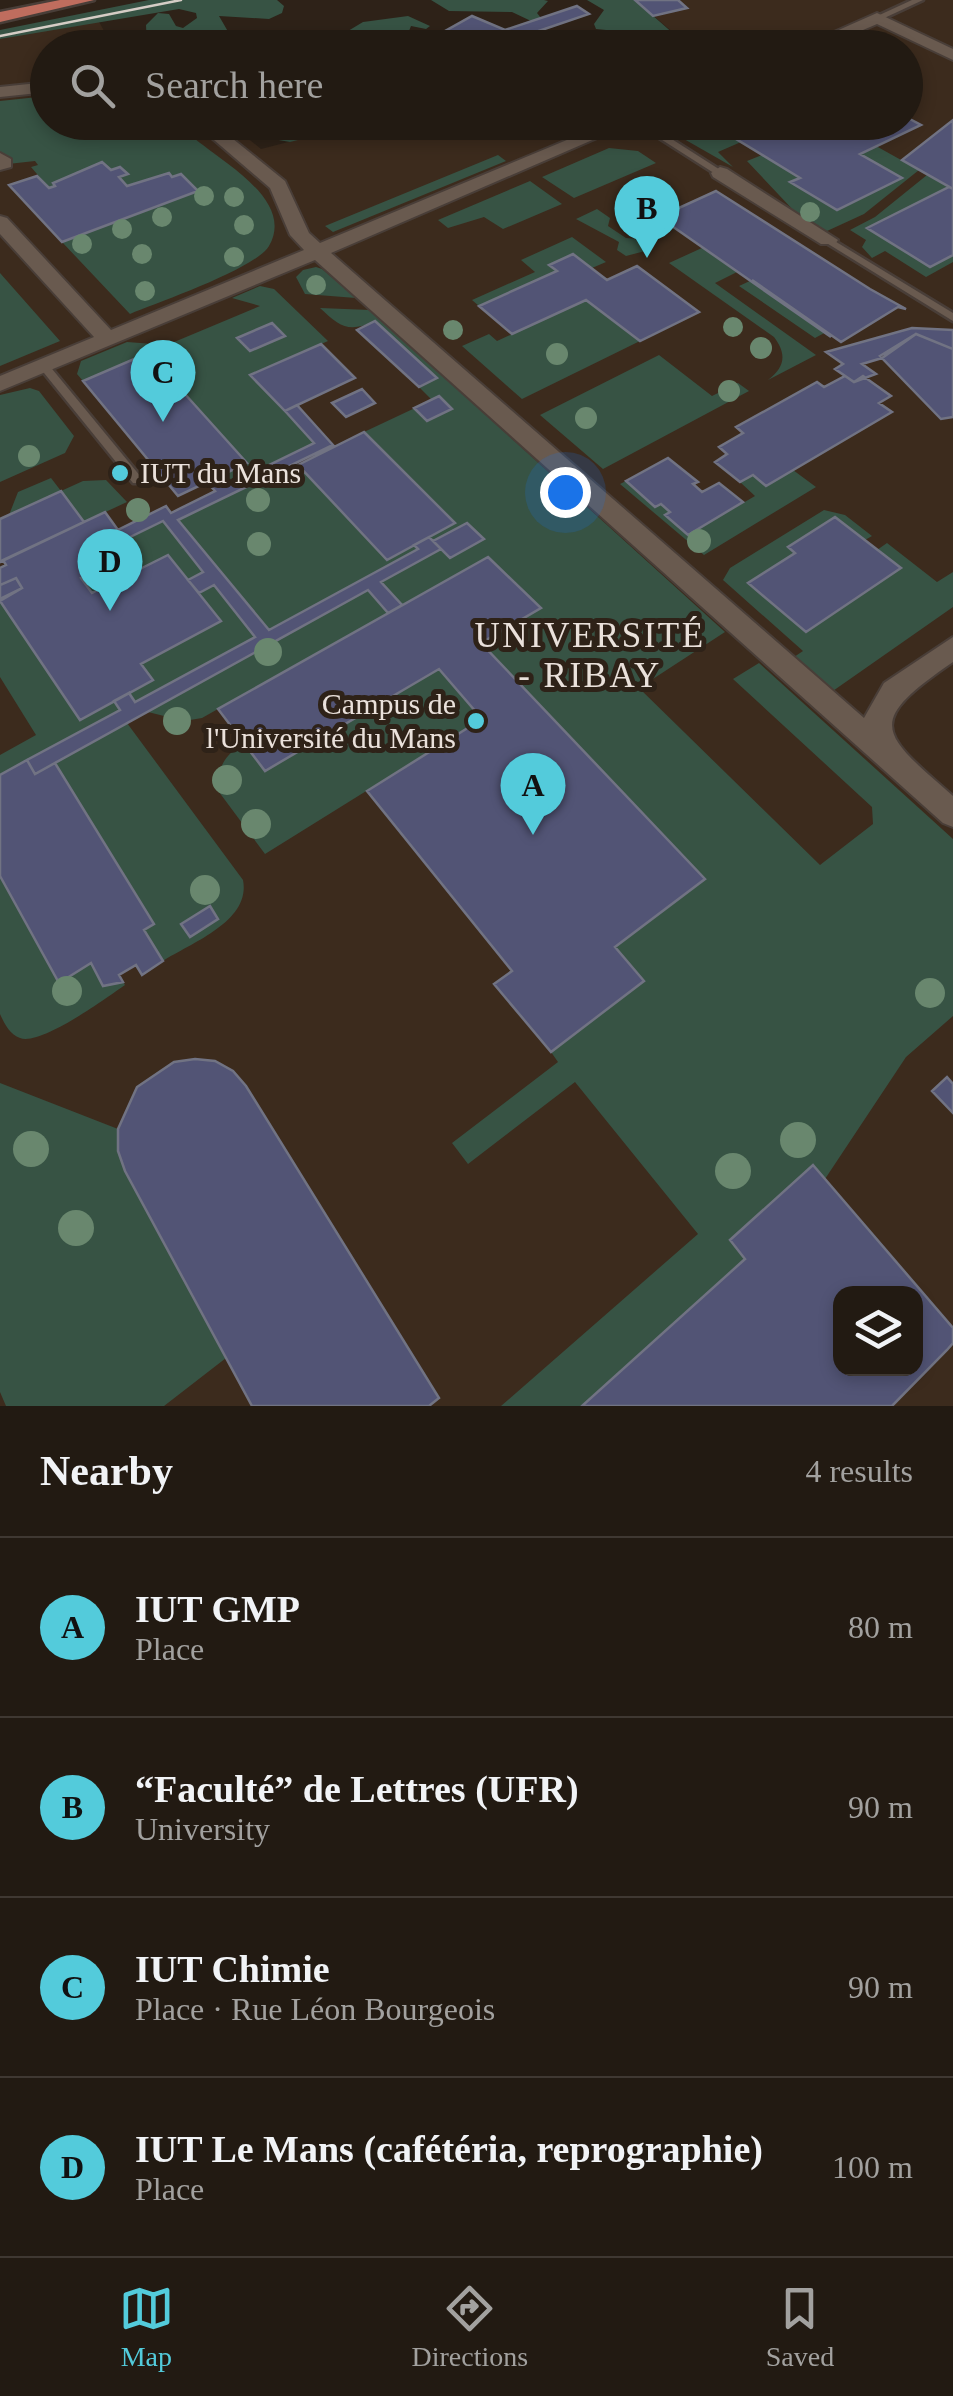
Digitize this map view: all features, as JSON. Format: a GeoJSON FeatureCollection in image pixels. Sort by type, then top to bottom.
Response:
{"type":"FeatureCollection","features":[{"type":"Feature","properties":{"kind":"main road"},"geometry":{"type":"LineString","coordinates":[[0,2],[9,0]]}},
{"type":"Feature","properties":{"kind":"main road"},"geometry":{"type":"LineString","coordinates":[[0,17],[86,0]]}},
{"type":"Feature","properties":{"kind":"street"},"geometry":{"type":"LineString","coordinates":[[849,30],[877,18],[902,30]]}},
{"type":"Feature","properties":{"kind":"street"},"geometry":{"type":"LineString","coordinates":[[923,40],[953,55]]}},
{"type":"Feature","properties":{"kind":"street"},"geometry":{"type":"LineString","coordinates":[[0,92],[30,89]]}},
{"type":"Feature","properties":{"kind":"street"},"geometry":{"type":"LineString","coordinates":[[225,140],[278,185],[300,235],[313,248],[953,814]]}},
{"type":"Feature","properties":{"kind":"street"},"geometry":{"type":"LineString","coordinates":[[0,384],[313,248],[581,140]]}},
{"type":"Feature","properties":{"kind":"street"},"geometry":{"type":"LineString","coordinates":[[720,173],[828,240]]}},
{"type":"Feature","properties":{"kind":"street"},"geometry":{"type":"LineString","coordinates":[[0,222],[108,339]]}},
{"type":"Feature","properties":{"kind":"street"},"geometry":{"type":"LineString","coordinates":[[890,758],[874,727],[877,711],[897,689],[953,648]]}},
{"type":"Feature","properties":{"kind":"lane"},"geometry":{"type":"LineString","coordinates":[[877,18],[919,0]]}},
{"type":"Feature","properties":{"kind":"lane"},"geometry":{"type":"LineString","coordinates":[[667,140],[720,173]]}},
{"type":"Feature","properties":{"kind":"lane"},"geometry":{"type":"LineString","coordinates":[[828,240],[953,318]]}},
{"type":"Feature","properties":{"kind":"lane"},"geometry":{"type":"LineString","coordinates":[[44,366],[137,480]]}},
{"type":"Feature","properties":{"kind":"shaded area","name":"Campus de l'Université du Mans"},"geometry":{"type":"Polygon","coordinates":[[[635,0],[953,0],[953,1406],[0,1406],[0,39],[30,33],[30,140],[250,140],[261,149],[296,140],[923,140],[923,30],[670,30],[635,0]]]}},
{"type":"Feature","properties":{"kind":"shaded area","name":"Campus de l'Université du Mans"},"geometry":{"type":"Polygon","coordinates":[[[98,20],[104,30],[46,30],[98,20]]]}},
{"type":"Feature","properties":{"kind":"green space"},"geometry":{"type":"Polygon","coordinates":[[[149,0],[277,0],[284,6],[282,13],[269,19],[219,16],[227,30],[146,30],[146,25],[158,13],[169,14],[176,26],[183,28],[197,18],[196,13],[179,9],[54,30],[30,30],[30,34],[0,39],[0,30],[149,0]]]}},
{"type":"Feature","properties":{"kind":"green space"},"geometry":{"type":"Polygon","coordinates":[[[431,0],[548,1],[537,13],[541,18],[531,21],[512,12],[449,11],[431,0]]]}},
{"type":"Feature","properties":{"kind":"green space"},"geometry":{"type":"Polygon","coordinates":[[[587,0],[635,0],[669,30],[596,29],[594,24],[604,10],[587,0]]]}},
{"type":"Feature","properties":{"kind":"green space"},"geometry":{"type":"Polygon","coordinates":[[[408,16],[430,26],[350,30],[363,22],[408,16]]]}},
{"type":"Feature","properties":{"kind":"green space"},"geometry":{"type":"Polygon","coordinates":[[[30,98],[30,140],[197,140],[242,175],[266,201],[273,215],[274,230],[269,246],[227,274],[130,314],[62,242],[172,177],[168,173],[127,186],[119,177],[120,168],[111,170],[102,162],[49,188],[31,167],[38,165],[35,161],[8,164],[0,154],[0,101],[30,98]]]}},
{"type":"Feature","properties":{"kind":"green space"},"geometry":{"type":"Polygon","coordinates":[[[686,140],[738,140],[741,142],[718,152],[733,167],[686,140]]]}},
{"type":"Feature","properties":{"kind":"green space"},"geometry":{"type":"Polygon","coordinates":[[[876,146],[919,170],[864,214],[827,231],[795,212],[747,161],[762,155],[800,178],[792,183],[837,210],[901,178],[860,154],[876,146]]]}},
{"type":"Feature","properties":{"kind":"green space"},"geometry":{"type":"Polygon","coordinates":[[[609,148],[638,151],[656,163],[574,198],[542,177],[609,148]]]}},
{"type":"Feature","properties":{"kind":"green space"},"geometry":{"type":"Polygon","coordinates":[[[498,155],[506,161],[333,232],[325,226],[498,155]]]}},
{"type":"Feature","properties":{"kind":"green space"},"geometry":{"type":"Polygon","coordinates":[[[927,175],[949,187],[868,228],[930,267],[953,255],[953,262],[926,277],[885,251],[872,258],[862,247],[866,240],[850,230],[875,217],[927,175]]]}},
{"type":"Feature","properties":{"kind":"green space"},"geometry":{"type":"Polygon","coordinates":[[[530,181],[562,204],[503,229],[484,217],[448,228],[438,220],[530,181]]]}},
{"type":"Feature","properties":{"kind":"green space"},"geometry":{"type":"Polygon","coordinates":[[[597,209],[610,218],[608,226],[626,238],[640,239],[649,250],[626,256],[617,250],[619,242],[576,219],[597,209]]]}},
{"type":"Feature","properties":{"kind":"green space"},"geometry":{"type":"Polygon","coordinates":[[[572,237],[606,262],[592,268],[573,254],[550,264],[557,271],[479,306],[472,300],[535,272],[521,260],[572,237]]]}},
{"type":"Feature","properties":{"kind":"green space"},"geometry":{"type":"Polygon","coordinates":[[[704,247],[739,271],[715,283],[816,355],[768,380],[782,360],[774,337],[669,263],[704,247]]]}},
{"type":"Feature","properties":{"kind":"green space"},"geometry":{"type":"Polygon","coordinates":[[[316,267],[356,298],[305,294],[296,277],[303,270],[316,267]]]}},
{"type":"Feature","properties":{"kind":"green space"},"geometry":{"type":"Polygon","coordinates":[[[0,273],[60,341],[0,366],[0,273]]]}},
{"type":"Feature","properties":{"kind":"green space"},"geometry":{"type":"Polygon","coordinates":[[[752,280],[828,331],[815,338],[739,286],[752,280]]]}},
{"type":"Feature","properties":{"kind":"green space"},"geometry":{"type":"Polygon","coordinates":[[[260,286],[274,289],[328,341],[251,375],[314,443],[228,485],[220,475],[246,462],[148,353],[83,381],[77,374],[81,361],[127,342],[167,345],[260,306],[232,298],[260,286]]]}},
{"type":"Feature","properties":{"kind":"green space"},"geometry":{"type":"Polygon","coordinates":[[[586,300],[640,341],[522,399],[462,346],[489,334],[497,341],[586,300]]]}},
{"type":"Feature","properties":{"kind":"green space"},"geometry":{"type":"Polygon","coordinates":[[[320,308],[370,310],[725,632],[639,688],[820,865],[873,824],[872,807],[733,679],[759,663],[953,839],[953,1016],[906,1057],[825,1179],[813,1166],[730,1239],[745,1259],[582,1406],[501,1406],[698,1234],[575,1082],[468,1164],[452,1143],[558,1062],[551,1052],[643,981],[615,947],[705,879],[481,643],[540,608],[489,557],[402,605],[381,582],[441,549],[483,539],[467,523],[433,541],[429,537],[454,523],[364,432],[432,400],[419,387],[437,378],[375,321],[358,327],[345,326],[320,308]]]}},
{"type":"Feature","properties":{"kind":"green space"},"geometry":{"type":"Polygon","coordinates":[[[659,355],[712,396],[738,383],[749,391],[603,469],[540,415],[659,355]]]}},
{"type":"Feature","properties":{"kind":"green space"},"geometry":{"type":"Polygon","coordinates":[[[30,388],[39,391],[74,436],[65,453],[0,482],[0,395],[30,388]]]}},
{"type":"Feature","properties":{"kind":"green space"},"geometry":{"type":"Polygon","coordinates":[[[296,463],[386,559],[414,545],[418,549],[269,630],[178,520],[296,463]]]}},
{"type":"Feature","properties":{"kind":"green space"},"geometry":{"type":"Polygon","coordinates":[[[793,470],[816,487],[704,555],[620,484],[626,481],[655,507],[661,504],[670,512],[665,515],[688,535],[755,496],[740,482],[753,475],[767,486],[793,470]]]}},
{"type":"Feature","properties":{"kind":"green space"},"geometry":{"type":"Polygon","coordinates":[[[51,478],[61,491],[9,515],[18,492],[51,478]]]}},
{"type":"Feature","properties":{"kind":"green space"},"geometry":{"type":"Polygon","coordinates":[[[106,480],[127,502],[84,522],[61,491],[83,481],[106,480]]]}},
{"type":"Feature","properties":{"kind":"green space"},"geometry":{"type":"Polygon","coordinates":[[[824,510],[845,515],[872,536],[865,540],[789,547],[795,553],[749,584],[806,632],[900,569],[877,550],[887,543],[937,582],[953,572],[953,607],[830,693],[791,659],[803,651],[723,580],[730,568],[824,510]]]}},
{"type":"Feature","properties":{"kind":"green space"},"geometry":{"type":"Polygon","coordinates":[[[163,521],[203,572],[188,580],[168,555],[92,593],[81,578],[135,552],[126,539],[163,521]]]}},
{"type":"Feature","properties":{"kind":"green space"},"geometry":{"type":"Polygon","coordinates":[[[214,585],[255,637],[135,702],[129,693],[152,680],[141,664],[199,593],[214,585]]]}},
{"type":"Feature","properties":{"kind":"green space"},"geometry":{"type":"Polygon","coordinates":[[[368,590],[388,613],[202,718],[184,721],[148,712],[368,590]]]}},
{"type":"Feature","properties":{"kind":"green space"},"geometry":{"type":"Polygon","coordinates":[[[0,601],[80,720],[114,701],[120,710],[0,775],[0,755],[36,735],[0,677],[0,601]]]}},
{"type":"Feature","properties":{"kind":"green space"},"geometry":{"type":"Polygon","coordinates":[[[439,669],[482,719],[265,854],[219,792],[220,770],[232,752],[244,743],[266,771],[439,669]]]}},
{"type":"Feature","properties":{"kind":"green space"},"geometry":{"type":"Polygon","coordinates":[[[127,723],[243,880],[243,894],[229,919],[163,961],[144,930],[154,924],[55,763],[127,723]]]}},
{"type":"Feature","properties":{"kind":"green space"},"geometry":{"type":"Polygon","coordinates":[[[0,876],[58,982],[91,963],[103,985],[125,985],[43,1035],[30,1039],[13,1034],[0,1014],[0,876]]]}},
{"type":"Feature","properties":{"kind":"green space"},"geometry":{"type":"Polygon","coordinates":[[[0,1083],[118,1129],[118,1151],[226,1358],[164,1406],[6,1406],[0,1392],[0,1083]]]}},
{"type":"Feature","properties":{"kind":"building"},"geometry":{"type":"Polygon","coordinates":[[[635,0],[678,0],[687,8],[653,16],[635,0]]]}},
{"type":"Feature","properties":{"kind":"building"},"geometry":{"type":"Polygon","coordinates":[[[577,6],[589,14],[542,30],[505,30],[577,6]]]}},
{"type":"Feature","properties":{"kind":"building"},"geometry":{"type":"Polygon","coordinates":[[[472,16],[505,30],[447,30],[472,16]]]}},
{"type":"Feature","properties":{"kind":"building"},"geometry":{"type":"Polygon","coordinates":[[[953,120],[953,189],[902,160],[953,120]]]}},
{"type":"Feature","properties":{"kind":"building"},"geometry":{"type":"Polygon","coordinates":[[[738,140],[889,140],[860,154],[902,178],[837,210],[790,182],[800,178],[738,140]]]}},
{"type":"Feature","properties":{"kind":"building"},"geometry":{"type":"Polygon","coordinates":[[[102,162],[111,170],[120,167],[128,174],[119,177],[127,186],[169,173],[172,177],[181,174],[198,191],[62,242],[9,185],[37,176],[49,188],[102,162]]]}},
{"type":"Feature","properties":{"kind":"building"},"geometry":{"type":"Polygon","coordinates":[[[949,187],[953,189],[953,255],[930,267],[867,228],[949,187]]]}},
{"type":"Feature","properties":{"kind":"building"},"geometry":{"type":"Polygon","coordinates":[[[716,191],[906,309],[898,307],[841,342],[752,280],[831,337],[659,217],[716,191]]]}},
{"type":"Feature","properties":{"kind":"building"},"geometry":{"type":"Polygon","coordinates":[[[573,254],[607,280],[637,266],[699,312],[640,341],[586,300],[512,334],[479,306],[557,271],[549,265],[573,254]]]}},
{"type":"Feature","properties":{"kind":"building"},"geometry":{"type":"Polygon","coordinates":[[[375,321],[437,378],[419,387],[357,330],[375,321]]]}},
{"type":"Feature","properties":{"kind":"building"},"geometry":{"type":"Polygon","coordinates":[[[272,323],[285,336],[250,351],[237,338],[272,323]]]}},
{"type":"Feature","properties":{"kind":"building"},"geometry":{"type":"Polygon","coordinates":[[[912,328],[953,330],[953,349],[916,334],[882,358],[862,364],[876,374],[854,382],[835,369],[843,364],[826,352],[912,328]]]}},
{"type":"Feature","properties":{"kind":"building"},"geometry":{"type":"Polygon","coordinates":[[[916,334],[953,349],[953,417],[941,419],[880,356],[916,334]]]}},
{"type":"Feature","properties":{"kind":"building"},"geometry":{"type":"Polygon","coordinates":[[[321,344],[355,378],[285,411],[250,375],[321,344]]]}},
{"type":"Feature","properties":{"kind":"building"},"geometry":{"type":"Polygon","coordinates":[[[148,353],[247,463],[178,496],[83,381],[148,353]]]}},
{"type":"Feature","properties":{"kind":"building"},"geometry":{"type":"Polygon","coordinates":[[[845,376],[854,382],[863,376],[891,396],[879,403],[892,412],[766,486],[753,475],[740,482],[715,462],[727,454],[719,447],[743,433],[736,427],[817,382],[824,387],[845,376]]]}},
{"type":"Feature","properties":{"kind":"building"},"geometry":{"type":"Polygon","coordinates":[[[362,389],[375,403],[346,417],[332,403],[362,389]]]}},
{"type":"Feature","properties":{"kind":"building"},"geometry":{"type":"Polygon","coordinates":[[[439,396],[452,409],[427,421],[414,408],[439,396]]]}},
{"type":"Feature","properties":{"kind":"building"},"geometry":{"type":"Polygon","coordinates":[[[297,405],[333,445],[178,520],[269,630],[418,549],[414,545],[429,537],[441,549],[381,582],[402,605],[388,613],[368,590],[35,774],[27,760],[120,710],[114,701],[129,693],[135,702],[255,637],[214,585],[199,593],[188,580],[203,572],[163,521],[126,539],[118,530],[166,506],[171,513],[215,491],[207,482],[220,475],[228,485],[314,443],[285,411],[297,405]]]}},
{"type":"Feature","properties":{"kind":"building"},"geometry":{"type":"Polygon","coordinates":[[[364,432],[455,523],[387,560],[298,465],[364,432]]]}},
{"type":"Feature","properties":{"kind":"building"},"geometry":{"type":"Polygon","coordinates":[[[668,458],[698,482],[693,484],[702,492],[719,483],[743,502],[688,535],[665,515],[670,512],[661,504],[655,507],[626,481],[668,458]]]}},
{"type":"Feature","properties":{"kind":"building"},"geometry":{"type":"Polygon","coordinates":[[[61,491],[84,522],[0,562],[0,519],[61,491]]]}},
{"type":"Feature","properties":{"kind":"building"},"geometry":{"type":"Polygon","coordinates":[[[105,512],[118,530],[103,537],[111,547],[126,539],[135,552],[81,578],[92,593],[168,555],[221,621],[141,664],[153,680],[80,720],[0,601],[22,588],[16,578],[0,585],[0,568],[6,565],[3,560],[105,512]]]}},
{"type":"Feature","properties":{"kind":"building"},"geometry":{"type":"Polygon","coordinates":[[[835,517],[901,568],[806,632],[748,583],[795,553],[788,547],[835,517]]]}},
{"type":"Feature","properties":{"kind":"building"},"geometry":{"type":"Polygon","coordinates":[[[467,523],[484,539],[450,558],[433,541],[467,523]]]}},
{"type":"Feature","properties":{"kind":"building"},"geometry":{"type":"Polygon","coordinates":[[[488,557],[541,608],[481,643],[705,879],[615,947],[644,981],[551,1052],[494,984],[512,971],[367,791],[482,719],[439,669],[265,771],[218,709],[488,557]]]}},
{"type":"Feature","properties":{"kind":"building"},"geometry":{"type":"Polygon","coordinates":[[[16,578],[22,588],[0,599],[0,585],[16,578]]]}},
{"type":"Feature","properties":{"kind":"building"},"geometry":{"type":"Polygon","coordinates":[[[27,760],[35,774],[55,763],[154,924],[144,930],[163,961],[142,975],[136,965],[119,975],[123,982],[103,986],[91,963],[59,983],[0,876],[0,775],[27,760]]]}},
{"type":"Feature","properties":{"kind":"building"},"geometry":{"type":"Polygon","coordinates":[[[210,906],[218,919],[190,937],[181,924],[210,906]]]}},
{"type":"Feature","properties":{"kind":"building"},"geometry":{"type":"Polygon","coordinates":[[[215,1061],[233,1071],[246,1086],[439,1398],[429,1406],[252,1406],[125,1171],[118,1151],[118,1129],[137,1087],[174,1062],[215,1061]]]}},
{"type":"Feature","properties":{"kind":"building"},"geometry":{"type":"Polygon","coordinates":[[[947,1077],[953,1084],[953,1113],[932,1091],[947,1077]]]}},
{"type":"Feature","properties":{"kind":"building"},"geometry":{"type":"Polygon","coordinates":[[[813,1165],[917,1286],[833,1286],[833,1376],[921,1376],[892,1406],[582,1406],[745,1259],[730,1240],[813,1165]]]}},
{"type":"Feature","properties":{"kind":"building"},"geometry":{"type":"Polygon","coordinates":[[[923,1293],[953,1328],[953,1343],[923,1374],[923,1293]]]}},
{"type":"Feature","properties":{"kind":"tram line"},"geometry":{"type":"LineString","coordinates":[[30,30],[181,0]]}},
{"type":"Feature","properties":{"kind":"tram line"},"geometry":{"type":"LineString","coordinates":[[0,36],[30,30]]}},
{"type":"Feature","properties":{"kind":"place","name":"“Faculté” de Lettres (UFR)"},"geometry":{"type":"Point","coordinates":[647,258]}},
{"type":"Feature","properties":{"kind":"place","name":"IUT Chimie"},"geometry":{"type":"Point","coordinates":[163,422]}},
{"type":"Feature","properties":{"kind":"place","name":"IUT du Mans"},"geometry":{"type":"Point","coordinates":[120,473]}},
{"type":"Feature","properties":{"kind":"place","name":"IUT Le Mans (cafétéria, reprographie)"},"geometry":{"type":"Point","coordinates":[110,611]}},
{"type":"Feature","properties":{"kind":"place","name":"Campus de l'Université du Mans"},"geometry":{"type":"Point","coordinates":[476,721]}},
{"type":"Feature","properties":{"kind":"place","name":"IUT GMP"},"geometry":{"type":"Point","coordinates":[533,835]}},
{"type":"Feature","properties":{"kind":"district","name":"UNIVERSITÉ - RIBAY"},"geometry":{"type":"Point","coordinates":[590,655]}}]}
